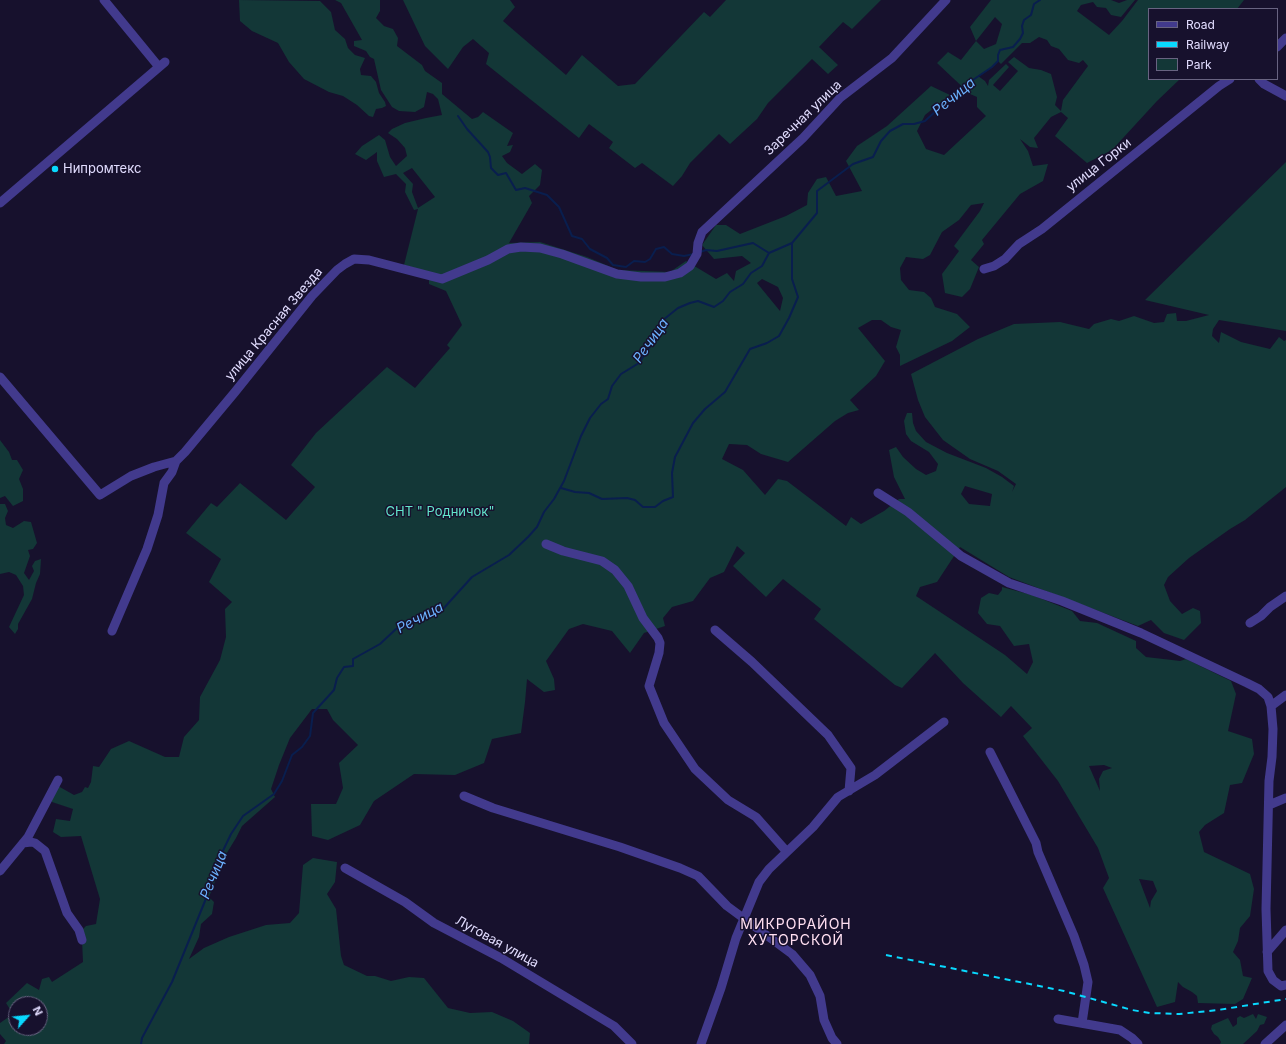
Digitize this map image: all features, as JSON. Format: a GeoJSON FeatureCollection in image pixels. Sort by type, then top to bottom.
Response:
{"type":"FeatureCollection","features":[{"type":"Feature","properties":{"kind":"street"},"geometry":{"type":"LineString","coordinates":[[0,203],[162,64],[104,0]]}},
{"type":"Feature","properties":{"kind":"street","name":"Заречная улица"},"geometry":{"type":"LineString","coordinates":[[442,280],[488,260],[508,249],[522,247],[540,248],[562,254],[617,274],[641,277],[665,277],[680,273],[690,266],[697,254],[702,232],[803,138],[840,98],[892,58],[946,0]]}},
{"type":"Feature","properties":{"kind":"street"},"geometry":{"type":"LineString","coordinates":[[1278,45],[1286,38]]}},
{"type":"Feature","properties":{"kind":"street","name":"улица Горки"},"geometry":{"type":"LineString","coordinates":[[984,269],[994,266],[1005,259],[1019,244],[1042,228],[1228,80]]}},
{"type":"Feature","properties":{"kind":"street"},"geometry":{"type":"LineString","coordinates":[[1260,80],[1264,84],[1286,96]]}},
{"type":"Feature","properties":{"kind":"street","name":"улица Красная Звезда"},"geometry":{"type":"LineString","coordinates":[[112,631],[147,549],[158,515],[164,483],[172,472],[176,461],[235,392],[312,296],[345,264],[354,259],[369,260],[442,280]]}},
{"type":"Feature","properties":{"kind":"street"},"geometry":{"type":"LineString","coordinates":[[0,376],[100,494],[131,476],[154,467],[176,461]]}},
{"type":"Feature","properties":{"kind":"street"},"geometry":{"type":"LineString","coordinates":[[878,493],[908,512],[961,556],[1009,583],[1097,614],[1185,653],[1259,689],[1268,697],[1271,706],[1273,729],[1269,781],[1266,909],[1268,971],[1273,980],[1281,986],[1286,985]]}},
{"type":"Feature","properties":{"kind":"street"},"geometry":{"type":"LineString","coordinates":[[546,544],[563,551],[602,561],[615,570],[628,586],[643,618],[660,643],[659,653],[649,686],[664,723],[695,769],[728,800],[756,817],[787,852]]}},
{"type":"Feature","properties":{"kind":"street"},"geometry":{"type":"LineString","coordinates":[[1250,623],[1286,596]]}},
{"type":"Feature","properties":{"kind":"street"},"geometry":{"type":"LineString","coordinates":[[715,630],[752,662],[828,735],[851,768],[849,791]]}},
{"type":"Feature","properties":{"kind":"street"},"geometry":{"type":"LineString","coordinates":[[1271,706],[1286,695]]}},
{"type":"Feature","properties":{"kind":"street"},"geometry":{"type":"LineString","coordinates":[[701,1044],[721,988],[736,938],[759,882],[769,869],[813,827],[838,797],[875,776],[944,722]]}},
{"type":"Feature","properties":{"kind":"street"},"geometry":{"type":"LineString","coordinates":[[990,752],[1036,843],[1038,852],[1074,936],[1084,965],[1088,982],[1082,1023]]}},
{"type":"Feature","properties":{"kind":"street"},"geometry":{"type":"LineString","coordinates":[[0,871],[28,837],[58,780]]}},
{"type":"Feature","properties":{"kind":"street"},"geometry":{"type":"LineString","coordinates":[[464,796],[493,808],[573,832],[680,868],[698,876],[727,906],[792,954],[810,975],[820,996],[824,1020],[832,1038],[837,1044]]}},
{"type":"Feature","properties":{"kind":"street"},"geometry":{"type":"LineString","coordinates":[[1269,805],[1286,798]]}},
{"type":"Feature","properties":{"kind":"street"},"geometry":{"type":"LineString","coordinates":[[23,843],[36,843],[45,851],[67,913],[79,930],[82,940]]}},
{"type":"Feature","properties":{"kind":"street","name":"Луговая улица"},"geometry":{"type":"LineString","coordinates":[[345,868],[405,902],[434,923],[501,958],[614,1026],[632,1044]]}},
{"type":"Feature","properties":{"kind":"street"},"geometry":{"type":"LineString","coordinates":[[1267,952],[1286,930]]}},
{"type":"Feature","properties":{"kind":"street"},"geometry":{"type":"LineString","coordinates":[[1058,1019],[1120,1030],[1138,1044]]}},
{"type":"Feature","properties":{"kind":"street"},"geometry":{"type":"LineString","coordinates":[[1265,1044],[1286,1025]]}},
{"type":"Feature","properties":{"kind":"green space"},"geometry":{"type":"Polygon","coordinates":[[[239,0],[320,1],[331,12],[335,30],[345,39],[348,48],[355,55],[365,58],[360,69],[361,75],[371,76],[376,82],[379,93],[386,106],[376,109],[373,117],[369,116],[357,105],[343,96],[329,92],[304,79],[289,62],[278,43],[252,31],[240,21],[239,0]]]}},
{"type":"Feature","properties":{"kind":"green space","name":"СНТ \" Родничок\""},"geometry":{"type":"Polygon","coordinates":[[[335,0],[380,0],[380,11],[376,18],[384,26],[393,29],[398,38],[397,46],[422,65],[425,71],[442,83],[442,94],[472,119],[478,117],[483,112],[513,133],[507,146],[513,145],[510,152],[502,156],[507,163],[522,174],[535,164],[542,170],[540,185],[529,196],[532,203],[509,243],[540,242],[587,257],[618,270],[670,272],[686,261],[716,279],[727,273],[734,281],[736,271],[751,263],[742,256],[714,259],[702,245],[716,225],[726,225],[740,234],[786,216],[807,205],[808,193],[817,179],[826,177],[836,196],[862,191],[846,161],[857,146],[887,126],[931,86],[950,95],[925,115],[917,131],[926,149],[944,155],[986,116],[977,107],[977,97],[970,94],[937,63],[948,52],[961,60],[976,41],[970,27],[991,0],[1111,0],[1119,3],[1127,0],[1135,0],[1121,17],[1111,15],[1106,8],[1097,7],[1093,2],[1081,5],[1077,11],[1109,35],[1138,0],[1244,0],[1238,8],[1148,8],[1148,80],[1179,80],[1157,101],[1112,150],[1087,163],[1055,136],[1068,118],[1061,112],[1051,117],[1034,138],[1038,148],[1030,147],[1020,139],[1028,151],[1033,166],[1048,164],[1043,181],[1020,194],[982,240],[984,244],[971,260],[979,267],[970,289],[962,297],[945,293],[942,274],[959,251],[954,246],[980,211],[984,203],[971,205],[959,220],[942,232],[930,255],[923,259],[906,257],[900,268],[901,280],[909,290],[924,292],[931,298],[935,307],[957,314],[970,327],[952,341],[900,366],[900,355],[896,347],[901,330],[891,327],[881,320],[872,320],[858,328],[885,361],[876,376],[850,400],[859,410],[848,413],[835,421],[788,462],[761,454],[747,445],[729,444],[722,459],[743,470],[765,495],[778,479],[787,481],[846,526],[851,517],[861,524],[884,511],[899,499],[905,499],[894,477],[889,450],[896,447],[903,457],[916,469],[926,475],[936,471],[938,464],[929,452],[911,441],[906,434],[904,421],[907,413],[912,413],[916,431],[926,442],[947,453],[986,468],[1002,477],[1014,486],[1012,492],[1016,484],[998,471],[970,459],[943,440],[925,417],[918,400],[911,374],[978,339],[1014,324],[1060,322],[1089,329],[1094,324],[1111,319],[1119,321],[1134,316],[1154,323],[1164,322],[1167,314],[1176,313],[1177,321],[1186,321],[1209,315],[1145,300],[1286,162],[1286,331],[1219,320],[1213,329],[1212,336],[1219,343],[1221,332],[1241,342],[1270,349],[1279,337],[1284,341],[1286,340],[1286,487],[1245,520],[1189,558],[1168,577],[1164,585],[1170,601],[1182,614],[1193,608],[1200,611],[1201,623],[1184,640],[1164,633],[1151,620],[1138,626],[1009,577],[960,547],[937,582],[920,587],[916,596],[1005,655],[1027,674],[1033,662],[1029,644],[1014,646],[1000,626],[987,624],[978,613],[981,598],[989,593],[998,595],[1002,590],[1002,587],[1032,595],[1072,611],[1080,621],[1097,623],[1136,641],[1136,648],[1146,657],[1180,661],[1186,659],[1231,681],[1236,694],[1228,731],[1252,739],[1254,754],[1242,783],[1230,785],[1224,813],[1205,825],[1199,832],[1204,852],[1250,874],[1254,889],[1250,916],[1240,928],[1238,941],[1233,952],[1240,960],[1243,976],[1252,978],[1243,999],[1235,1004],[1198,1003],[1197,996],[1178,982],[1175,1002],[1157,1007],[1103,888],[1109,878],[1098,848],[1058,781],[1023,736],[1032,728],[1011,706],[1001,717],[963,683],[935,653],[902,688],[895,685],[814,619],[821,609],[783,579],[766,597],[733,566],[745,553],[737,546],[724,572],[710,578],[693,601],[672,607],[663,618],[665,626],[644,633],[630,653],[612,631],[583,624],[569,629],[546,661],[554,679],[555,690],[544,692],[527,679],[521,733],[492,739],[484,763],[455,775],[414,774],[374,801],[360,825],[328,840],[312,836],[311,804],[336,804],[343,788],[339,763],[358,745],[333,720],[327,709],[312,709],[290,738],[271,789],[275,797],[242,826],[225,856],[209,897],[214,902],[212,914],[201,924],[199,937],[189,959],[204,948],[229,937],[266,925],[290,923],[299,913],[303,865],[313,858],[337,862],[335,882],[327,894],[336,909],[341,956],[344,965],[367,976],[375,976],[391,981],[409,977],[424,978],[448,1008],[470,1013],[492,1012],[513,1021],[530,1033],[529,1044],[4,1044],[6,1041],[0,1034],[0,1023],[8,1017],[8,1036],[48,1036],[48,996],[13,996],[27,983],[39,990],[42,979],[49,977],[52,982],[83,962],[83,929],[86,926],[96,924],[100,899],[81,836],[61,837],[53,832],[56,819],[70,821],[73,809],[52,802],[52,794],[58,786],[74,795],[82,792],[85,787],[88,788],[91,782],[93,766],[99,767],[111,749],[129,741],[165,757],[179,757],[184,737],[199,720],[200,697],[220,660],[226,637],[225,609],[232,602],[209,582],[221,559],[186,533],[211,503],[217,507],[240,483],[286,520],[315,487],[291,465],[316,433],[387,367],[415,388],[450,348],[447,345],[462,325],[446,291],[429,284],[429,272],[404,265],[418,209],[414,210],[405,192],[406,184],[396,174],[384,177],[377,161],[377,152],[366,160],[355,154],[362,146],[379,135],[385,140],[390,157],[396,166],[407,156],[405,148],[397,139],[388,133],[392,129],[405,123],[442,115],[438,99],[433,94],[427,92],[424,107],[415,112],[399,111],[392,107],[381,90],[374,59],[370,57],[366,51],[354,46],[354,41],[362,40],[341,3],[335,0]],[[995,17],[976,41],[984,49],[996,44],[1002,24],[995,17]],[[1039,37],[1030,43],[1022,43],[1001,64],[998,61],[978,76],[985,81],[988,86],[989,80],[1006,64],[1009,67],[993,85],[1000,91],[1018,71],[1008,62],[1014,57],[1029,68],[1041,70],[1051,74],[1057,97],[1055,105],[1061,111],[1063,100],[1088,66],[1083,60],[1079,63],[1068,60],[1059,49],[1051,46],[1047,40],[1039,37]],[[412,168],[403,173],[413,184],[412,192],[418,208],[435,197],[412,168]],[[762,279],[757,283],[780,311],[783,298],[778,287],[762,279]],[[965,486],[961,494],[969,504],[990,506],[992,494],[965,486]],[[1104,765],[1089,766],[1100,791],[1099,779],[1103,771],[1112,768],[1104,765]],[[1139,879],[1150,908],[1151,901],[1157,891],[1153,881],[1139,879]]]}},
{"type":"Feature","properties":{"kind":"green space"},"geometry":{"type":"Polygon","coordinates":[[[403,0],[510,0],[515,7],[503,21],[566,75],[582,55],[618,86],[635,84],[704,12],[710,17],[726,0],[881,0],[852,29],[843,22],[819,47],[838,65],[828,74],[812,59],[768,103],[757,119],[730,144],[719,134],[690,163],[682,176],[673,186],[642,163],[635,168],[609,148],[613,142],[589,124],[579,138],[486,64],[489,53],[473,39],[463,47],[448,69],[425,46],[403,0]]]}},
{"type":"Feature","properties":{"kind":"green space"},"geometry":{"type":"Polygon","coordinates":[[[0,440],[9,452],[12,460],[17,460],[23,470],[19,479],[23,489],[23,501],[13,506],[5,496],[0,498],[0,440]]]}},
{"type":"Feature","properties":{"kind":"green space"},"geometry":{"type":"Polygon","coordinates":[[[0,504],[5,504],[8,511],[5,518],[6,525],[13,528],[24,521],[31,522],[37,543],[33,549],[28,550],[30,556],[24,573],[29,580],[34,571],[32,566],[35,561],[41,559],[40,574],[32,599],[18,624],[18,629],[15,634],[9,627],[24,595],[23,586],[16,575],[9,572],[0,574],[0,504]]]}},
{"type":"Feature","properties":{"kind":"green space"},"geometry":{"type":"Polygon","coordinates":[[[1253,1014],[1256,1019],[1258,1014],[1267,1017],[1264,1024],[1260,1025],[1257,1031],[1243,1044],[1220,1044],[1221,1042],[1218,1037],[1211,1029],[1212,1025],[1228,1018],[1233,1027],[1237,1024],[1237,1018],[1240,1016],[1244,1018],[1253,1014]]]}},
{"type":"Feature","properties":{"kind":"waterway","name":"Речица"},"geometry":{"type":"LineString","coordinates":[[141,1044],[142,1038],[172,982],[205,901],[219,859],[231,834],[243,816],[274,794],[282,781],[292,755],[302,747],[310,736],[313,713],[334,690],[337,678],[344,667],[353,666],[353,659],[380,644],[396,629],[410,621],[426,617],[443,609],[472,577],[509,555],[528,537],[537,527],[544,512],[554,499],[564,481],[581,436],[590,418],[601,404],[608,399],[612,386],[621,374],[639,363],[652,344],[663,320],[678,308],[690,303],[698,301],[714,307],[723,301],[730,292],[743,284],[751,273],[762,266],[769,253],[792,243],[817,213],[817,191],[853,164],[873,157],[881,141],[890,131],[903,124],[914,124],[925,121],[961,88],[992,67],[998,61],[1000,50],[1013,47],[1020,39],[1023,33],[1022,26],[1024,20],[1031,15],[1034,4],[1040,0]]}},
{"type":"Feature","properties":{"kind":"waterway","name":"Речица"},"geometry":{"type":"LineString","coordinates":[[458,116],[467,129],[488,152],[491,168],[498,175],[506,173],[516,190],[525,188],[547,195],[559,207],[572,236],[582,239],[590,249],[607,258],[613,265],[626,267],[634,261],[645,262],[650,259],[656,249],[664,247],[672,254],[684,256],[694,254]]}},
{"type":"Feature","properties":{"kind":"waterway","name":"Речица"},"geometry":{"type":"LineString","coordinates":[[700,252],[706,250],[717,251],[753,243],[769,253]]}},
{"type":"Feature","properties":{"kind":"waterway"},"geometry":{"type":"LineString","coordinates":[[561,488],[575,492],[589,493],[602,499],[627,498],[635,500],[643,507],[655,507],[663,501],[673,497],[672,473],[675,457],[693,423],[705,409],[725,392],[750,349],[767,343],[779,336],[789,318],[798,297],[792,279],[792,243]]}},
{"type":"Feature","properties":{"kind":"railway"},"geometry":{"type":"LineString","coordinates":[[886,955],[1064,991],[1132,1010],[1150,1013],[1179,1014],[1218,1010],[1286,999]]}},
{"type":"Feature","properties":{"kind":"place","name":"Нипромтекс"},"geometry":{"type":"Point","coordinates":[55,169]}},
{"type":"Feature","properties":{"kind":"district","name":"МИКРОРАЙОН ХУТОРСКОЙ"},"geometry":{"type":"Point","coordinates":[796,934]}}]}
